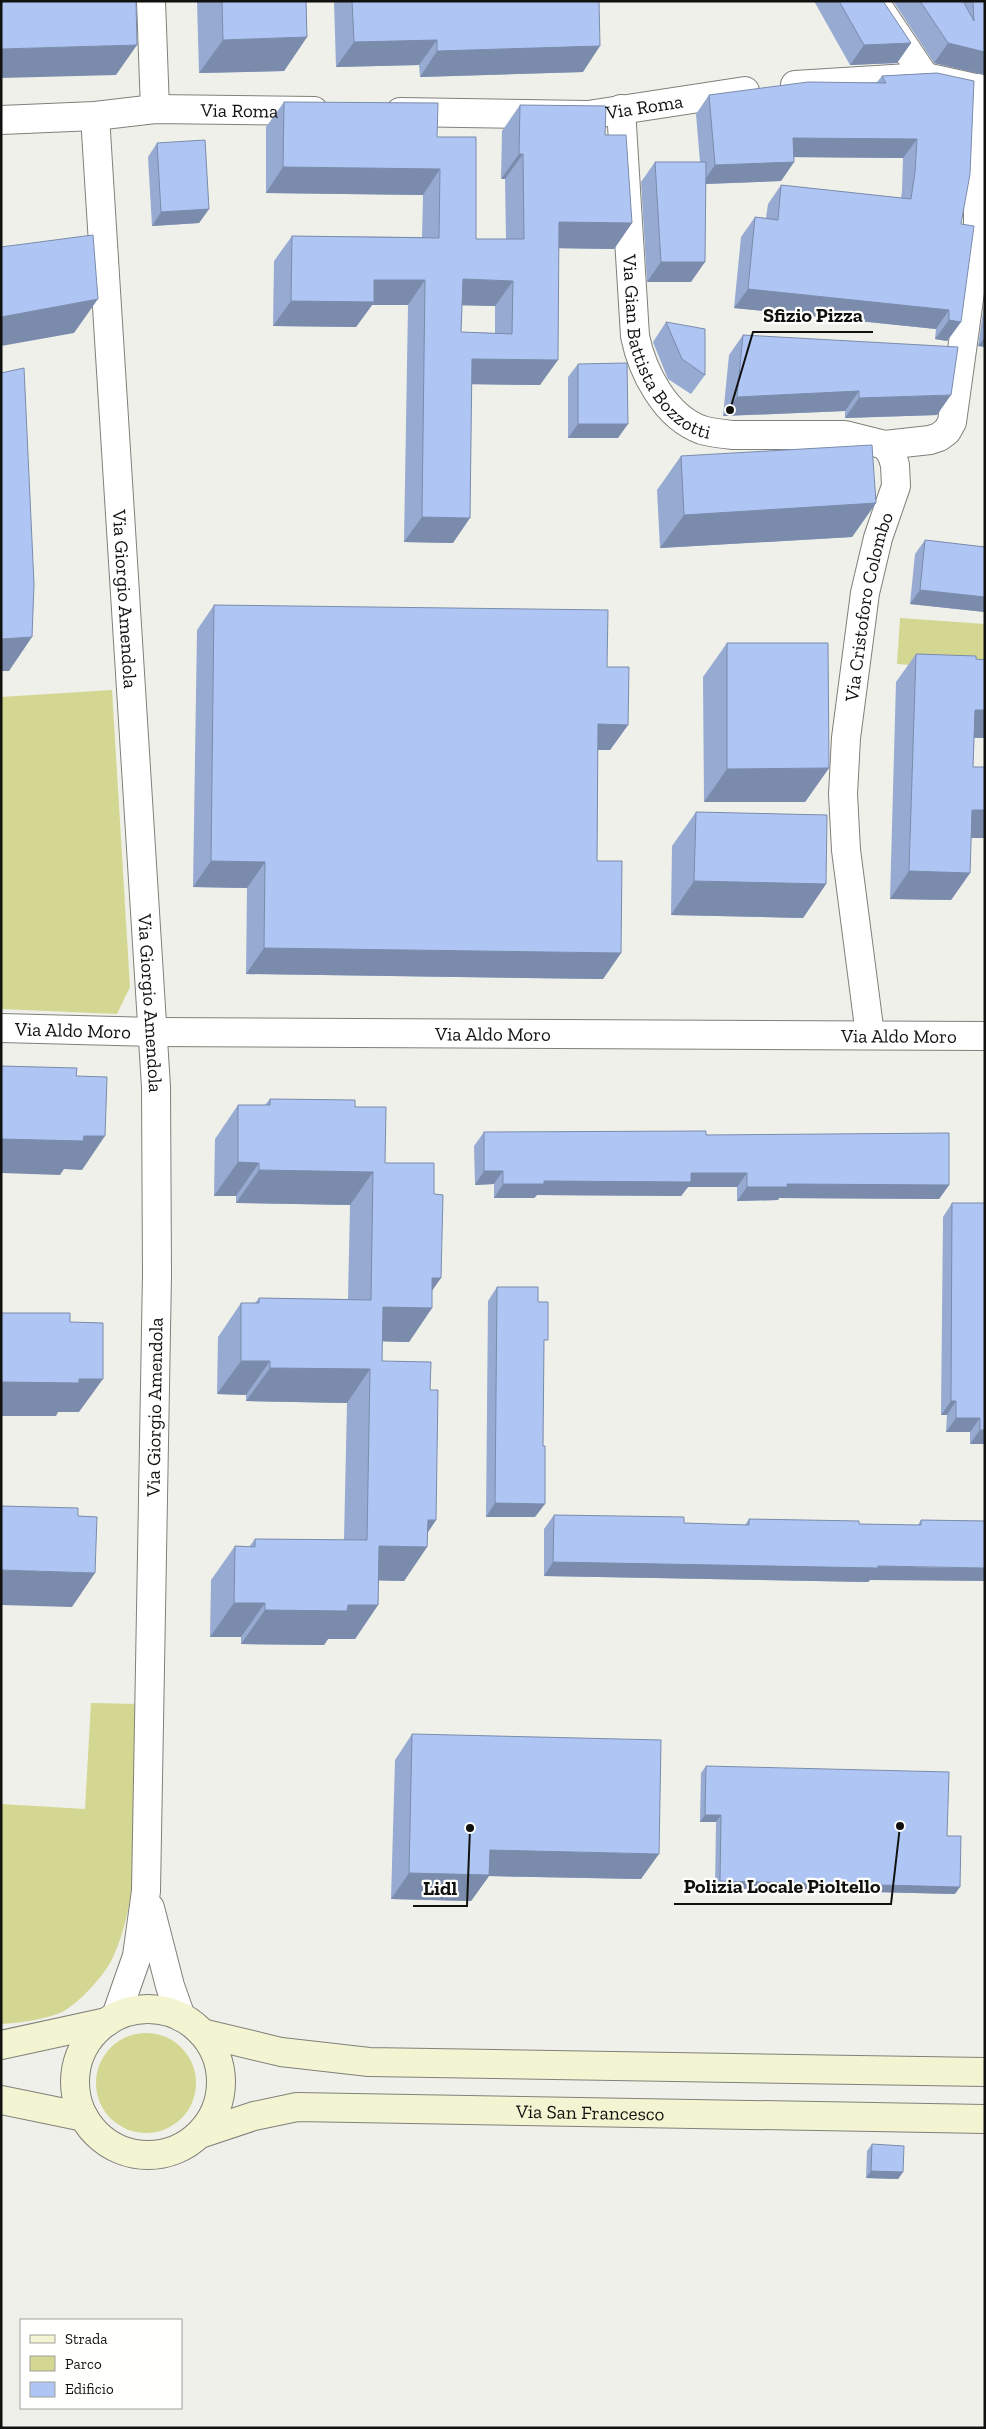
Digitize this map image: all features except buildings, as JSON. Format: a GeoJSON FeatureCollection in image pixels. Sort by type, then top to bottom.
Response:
{"type":"FeatureCollection","features":[{"type":"Feature","properties":{"kind":"street"},"geometry":{"type":"LineString","coordinates":[[151,1],[155,109]]}},
{"type":"Feature","properties":{"kind":"street"},"geometry":{"type":"LineString","coordinates":[[874,1],[925,77]]}},
{"type":"Feature","properties":{"kind":"street","name":"Via Roma"},"geometry":{"type":"LineString","coordinates":[[372,112],[588,114],[773,87],[925,77],[981,89]]}},
{"type":"Feature","properties":{"kind":"street"},"geometry":{"type":"LineString","coordinates":[[885,445],[930,440],[946,431],[952,422],[978,234],[981,89]]}},
{"type":"Feature","properties":{"kind":"street","name":"Via Roma"},"geometry":{"type":"LineString","coordinates":[[1,120],[95,116],[155,109],[342,112]]}},
{"type":"Feature","properties":{"kind":"street","name":"Via Gian Battista Bozzotti"},"geometry":{"type":"LineString","coordinates":[[621,109],[635,336],[646,372],[665,402],[689,422],[701,429],[717,433],[733,435],[845,435],[885,445]]}},
{"type":"Feature","properties":{"kind":"street","name":"Via Giorgio Amendola"},"geometry":{"type":"LineString","coordinates":[[95,116],[154,1032],[156,1274],[146,1891],[137,1956],[112,2019]]}},
{"type":"Feature","properties":{"kind":"street","name":"Via Cristoforo Colombo"},"geometry":{"type":"LineString","coordinates":[[870,1035],[846,850],[843,794],[846,738],[865,593],[878,538],[896,486],[895,465],[892,455],[885,445]]}},
{"type":"Feature","properties":{"kind":"street","name":"Via Aldo Moro"},"geometry":{"type":"LineString","coordinates":[[1,1028],[154,1032],[985,1036]]}},
{"type":"Feature","properties":{"kind":"street","name":"Via Giorgio Amendola"},"geometry":{"type":"LineString","coordinates":[[146,1891],[159,1950],[192,2025]]}},
{"type":"Feature","properties":{"kind":"street"},"geometry":{"type":"LineString","coordinates":[[1,2045],[112,2019],[137,2010],[149,2009],[166,2012],[192,2025],[281,2052],[369,2062],[985,2072]]}},
{"type":"Feature","properties":{"kind":"street"},"geometry":{"type":"LineString","coordinates":[[112,2019],[88,2041],[78,2065],[76,2092],[84,2117],[90,2128],[109,2144],[137,2155],[168,2153],[182,2147],[200,2134],[217,2108],[221,2076],[218,2060],[192,2025]]}},
{"type":"Feature","properties":{"kind":"street"},"geometry":{"type":"LineString","coordinates":[[1,2100],[84,2117]]}},
{"type":"Feature","properties":{"kind":"street","name":"Via San Francesco"},"geometry":{"type":"LineString","coordinates":[[200,2134],[254,2116],[297,2108],[985,2119]]}},
{"type":"Feature","properties":{"kind":"green space"},"geometry":{"type":"Polygon","coordinates":[[[900,618],[985,624],[985,670],[897,664],[900,618]]]}},
{"type":"Feature","properties":{"kind":"green space"},"geometry":{"type":"Polygon","coordinates":[[[112,690],[130,987],[117,1014],[1,1009],[1,697],[112,690]]]}},
{"type":"Feature","properties":{"kind":"green space"},"geometry":{"type":"Polygon","coordinates":[[[91,1703],[139,1704],[135,1866],[124,1928],[114,1955],[105,1970],[93,1986],[71,2006],[58,2014],[25,2022],[1,2024],[1,1804],[85,1809],[91,1703]]]}},
{"type":"Feature","properties":{"kind":"green space"},"geometry":{"type":"Polygon","coordinates":[[[146,2033],[156,2034],[174,2041],[188,2055],[195,2073],[195,2093],[188,2111],[174,2125],[156,2132],[146,2133],[136,2132],[118,2125],[104,2111],[97,2093],[96,2083],[97,2073],[104,2055],[118,2041],[136,2034],[146,2033]]]}},
{"type":"Feature","properties":{"kind":"place","name":"Sfizio Pizza"},"geometry":{"type":"Point","coordinates":[730,410]}},
{"type":"Feature","properties":{"kind":"place","name":"Polizia Locale Pioltello"},"geometry":{"type":"Point","coordinates":[900,1826]}},
{"type":"Feature","properties":{"kind":"place","name":"Lidl"},"geometry":{"type":"Point","coordinates":[470,1828]}}]}
